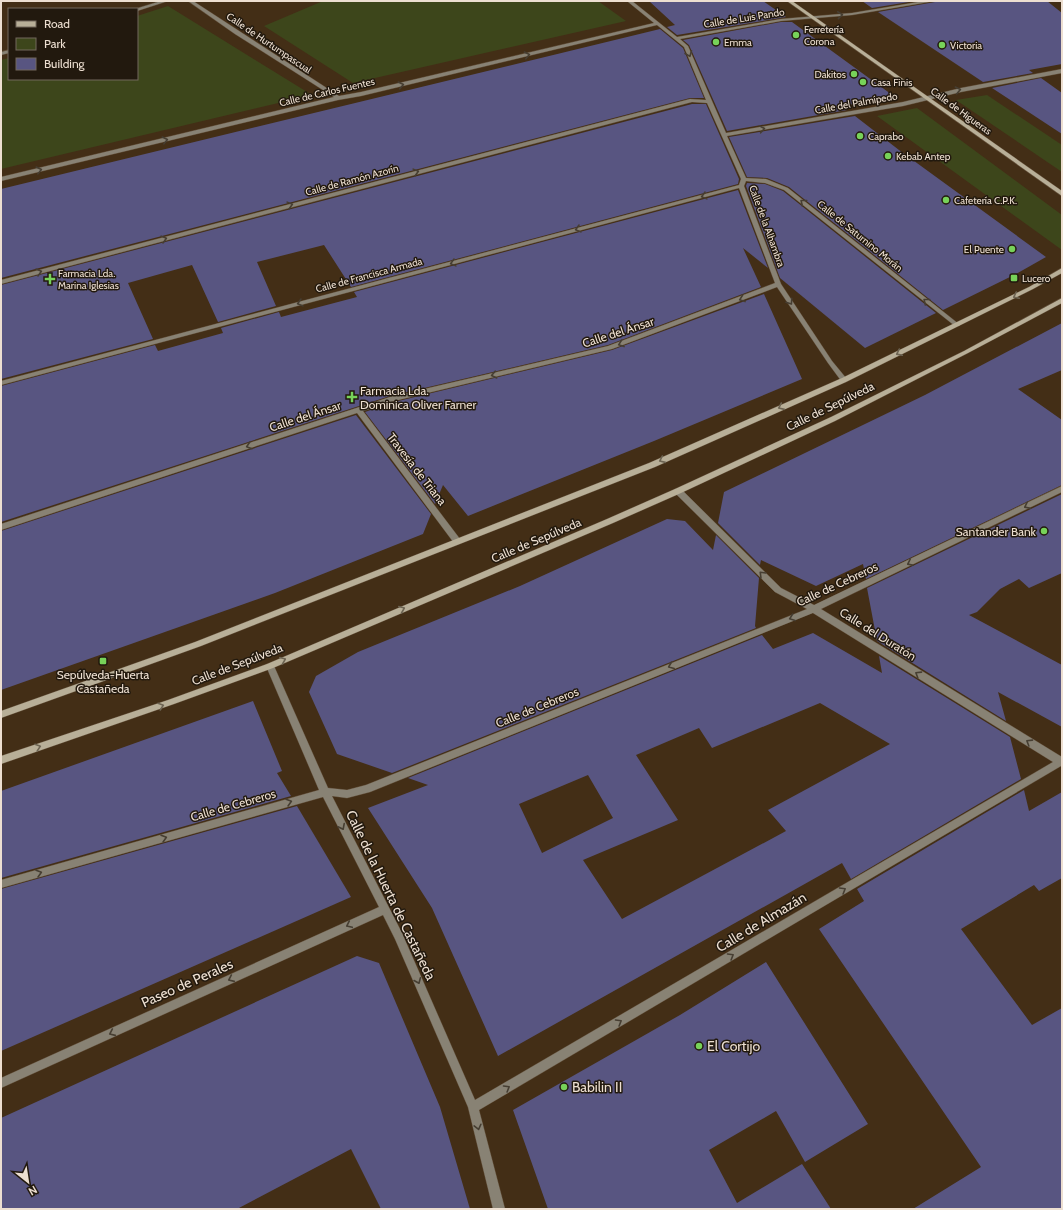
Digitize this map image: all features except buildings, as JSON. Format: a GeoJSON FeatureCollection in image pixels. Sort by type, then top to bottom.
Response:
{"type":"FeatureCollection","features":[{"type":"Feature","properties":{"kind":"street"},"geometry":{"type":"LineString","coordinates":[[138,10],[166,1]]}},
{"type":"Feature","properties":{"kind":"street","name":"Calle de Hurtumpascual"},"geometry":{"type":"LineString","coordinates":[[190,1],[303,77],[338,98]]}},
{"type":"Feature","properties":{"kind":"street","name":"Calle de la Alhambra"},"geometry":{"type":"LineString","coordinates":[[629,1],[656,24],[686,46],[709,102],[744,179],[742,186],[778,284],[830,362],[844,380]]}},
{"type":"Feature","properties":{"kind":"street","name":"Calle de Higueras"},"geometry":{"type":"LineString","coordinates":[[789,1],[1062,194]]}},
{"type":"Feature","properties":{"kind":"street","name":"Calle de Luis Pando"},"geometry":{"type":"LineString","coordinates":[[676,38],[781,20],[852,14],[934,1]]}},
{"type":"Feature","properties":{"kind":"street","name":"Calle de Carlos Fuentes"},"geometry":{"type":"LineString","coordinates":[[1,179],[338,98],[656,24]]}},
{"type":"Feature","properties":{"kind":"street"},"geometry":{"type":"LineString","coordinates":[[1,47],[8,52]]}},
{"type":"Feature","properties":{"kind":"street"},"geometry":{"type":"LineString","coordinates":[[1,54],[8,52]]}},
{"type":"Feature","properties":{"kind":"street","name":"Calle del Palmípedo"},"geometry":{"type":"LineString","coordinates":[[724,135],[928,98],[961,90],[1062,71]]}},
{"type":"Feature","properties":{"kind":"street","name":"Calle de Ramón Azorín"},"geometry":{"type":"LineString","coordinates":[[1,282],[692,100],[709,102]]}},
{"type":"Feature","properties":{"kind":"street","name":"Calle de Saturnino Morán"},"geometry":{"type":"LineString","coordinates":[[744,179],[766,181],[786,189],[957,325]]}},
{"type":"Feature","properties":{"kind":"street","name":"Calle de Francisca Armada"},"geometry":{"type":"LineString","coordinates":[[1,383],[742,186]]}},
{"type":"Feature","properties":{"kind":"street","name":"Calle de Sepúlveda"},"geometry":{"type":"LineString","coordinates":[[1,715],[206,642],[346,587],[457,541],[652,465],[844,380],[1031,288],[1062,270]]}},
{"type":"Feature","properties":{"kind":"street","name":"Calle del Ánsar"},"geometry":{"type":"LineString","coordinates":[[1,527],[392,399],[610,348],[778,284]]}},
{"type":"Feature","properties":{"kind":"street","name":"Calle de Sepúlveda"},"geometry":{"type":"LineString","coordinates":[[1,760],[270,666],[678,491],[833,419],[966,352],[1062,300]]}},
{"type":"Feature","properties":{"kind":"street","name":"Travesía de Triana"},"geometry":{"type":"LineString","coordinates":[[358,411],[457,541]]}},
{"type":"Feature","properties":{"kind":"street","name":"Calle de Cebreros"},"geometry":{"type":"LineString","coordinates":[[1,884],[325,792],[347,794],[367,789],[814,609],[1062,490]]}},
{"type":"Feature","properties":{"kind":"street","name":"Calle del Duratón"},"geometry":{"type":"LineString","coordinates":[[678,491],[778,590],[814,609],[1061,762]]}},
{"type":"Feature","properties":{"kind":"street","name":"Calle de la Huerta de Castañeda"},"geometry":{"type":"LineString","coordinates":[[270,666],[325,792],[399,936],[473,1107],[499,1209]]}},
{"type":"Feature","properties":{"kind":"street","name":"Calle de Almazán"},"geometry":{"type":"LineString","coordinates":[[473,1107],[1061,762]]}},
{"type":"Feature","properties":{"kind":"street","name":"Paseo de Perales"},"geometry":{"type":"LineString","coordinates":[[1,1083],[384,909]]}},
{"type":"Feature","properties":{"kind":"green space"},"geometry":{"type":"Polygon","coordinates":[[[323,1],[598,1],[626,21],[353,83],[264,26],[323,1]]]}},
{"type":"Feature","properties":{"kind":"green space"},"geometry":{"type":"Polygon","coordinates":[[[168,6],[312,95],[1,169],[1,60],[8,58],[8,80],[138,80],[138,16],[168,6]]]}},
{"type":"Feature","properties":{"kind":"green space"},"geometry":{"type":"Polygon","coordinates":[[[987,95],[1062,145],[1062,172],[956,100],[987,95]]]}},
{"type":"Feature","properties":{"kind":"green space"},"geometry":{"type":"Polygon","coordinates":[[[917,108],[1062,215],[1062,250],[877,116],[917,108]]]}},
{"type":"Feature","properties":{"kind":"place","name":"Ferretería Corona"},"geometry":{"type":"Point","coordinates":[796,35]}},
{"type":"Feature","properties":{"kind":"place","name":"Emma"},"geometry":{"type":"Point","coordinates":[716,42]}},
{"type":"Feature","properties":{"kind":"place","name":"Victoria"},"geometry":{"type":"Point","coordinates":[942,45]}},
{"type":"Feature","properties":{"kind":"place","name":"Dakitos"},"geometry":{"type":"Point","coordinates":[854,74]}},
{"type":"Feature","properties":{"kind":"place","name":"Casa Finis"},"geometry":{"type":"Point","coordinates":[863,82]}},
{"type":"Feature","properties":{"kind":"place","name":"Caprabo"},"geometry":{"type":"Point","coordinates":[860,136]}},
{"type":"Feature","properties":{"kind":"place","name":"Kebab Antep"},"geometry":{"type":"Point","coordinates":[888,156]}},
{"type":"Feature","properties":{"kind":"place","name":"Cafetería C.P.K."},"geometry":{"type":"Point","coordinates":[946,200]}},
{"type":"Feature","properties":{"kind":"place","name":"El Puente"},"geometry":{"type":"Point","coordinates":[1012,249]}},
{"type":"Feature","properties":{"kind":"place","name":"Lucero"},"geometry":{"type":"Point","coordinates":[1014,278]}},
{"type":"Feature","properties":{"kind":"place","name":"Farmacia Lda. Marina Iglesias"},"geometry":{"type":"Point","coordinates":[50,279]}},
{"type":"Feature","properties":{"kind":"place","name":"Farmacia Lda. Dominica Oliver Farner"},"geometry":{"type":"Point","coordinates":[352,397]}},
{"type":"Feature","properties":{"kind":"place","name":"Santander Bank"},"geometry":{"type":"Point","coordinates":[1044,531]}},
{"type":"Feature","properties":{"kind":"place","name":"Sepúlveda-Huerta Castañeda"},"geometry":{"type":"Point","coordinates":[103,661]}},
{"type":"Feature","properties":{"kind":"place","name":"El Cortijo"},"geometry":{"type":"Point","coordinates":[699,1046]}},
{"type":"Feature","properties":{"kind":"place","name":"Babilin II"},"geometry":{"type":"Point","coordinates":[564,1087]}}]}
